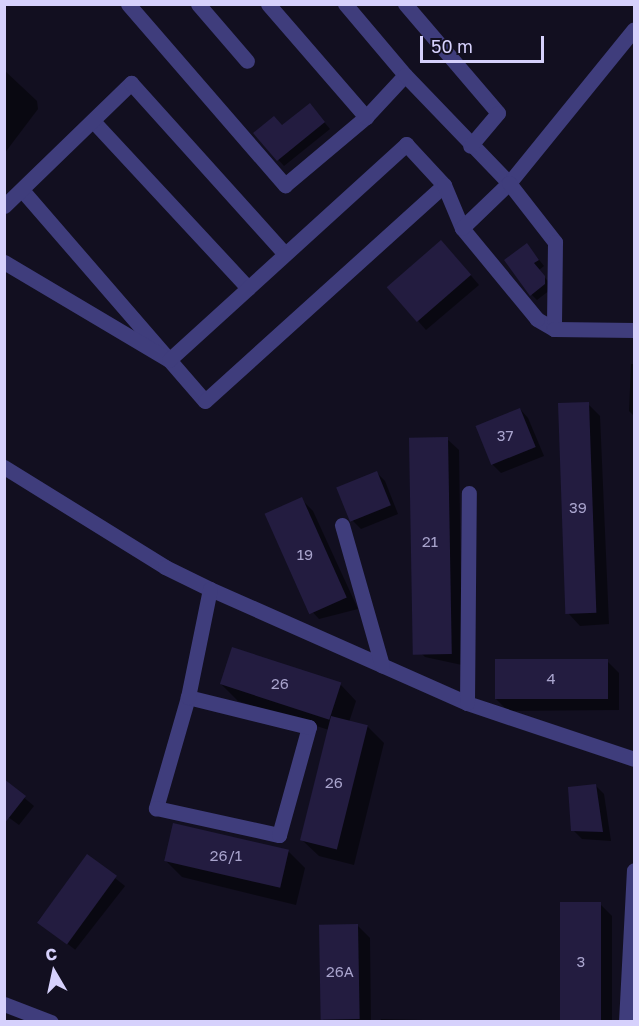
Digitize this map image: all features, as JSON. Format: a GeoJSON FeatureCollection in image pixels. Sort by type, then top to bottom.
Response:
{"type":"FeatureCollection","features":[{"type":"Feature","properties":{"kind":"street"},"geometry":{"type":"LineString","coordinates":[[128,4],[285,185],[366,117],[405,75]]}},
{"type":"Feature","properties":{"kind":"street"},"geometry":{"type":"LineString","coordinates":[[198,4],[247,61]]}},
{"type":"Feature","properties":{"kind":"street"},"geometry":{"type":"LineString","coordinates":[[268,4],[366,117]]}},
{"type":"Feature","properties":{"kind":"street"},"geometry":{"type":"LineString","coordinates":[[345,4],[405,75],[470,146],[509,183],[555,242],[554,329]]}},
{"type":"Feature","properties":{"kind":"street"},"geometry":{"type":"LineString","coordinates":[[405,4],[498,113],[470,146]]}},
{"type":"Feature","properties":{"kind":"street"},"geometry":{"type":"LineString","coordinates":[[462,228],[509,183],[634,29]]}},
{"type":"Feature","properties":{"kind":"street"},"geometry":{"type":"LineString","coordinates":[[4,206],[131,83],[285,254]]}},
{"type":"Feature","properties":{"kind":"street"},"geometry":{"type":"LineString","coordinates":[[93,121],[248,288]]}},
{"type":"Feature","properties":{"kind":"street"},"geometry":{"type":"LineString","coordinates":[[169,360],[406,144],[444,185],[462,228],[537,319],[554,329],[634,330]]}},
{"type":"Feature","properties":{"kind":"street"},"geometry":{"type":"LineString","coordinates":[[22,190],[205,401],[444,185]]}},
{"type":"Feature","properties":{"kind":"street"},"geometry":{"type":"LineString","coordinates":[[4,262],[169,360]]}},
{"type":"Feature","properties":{"kind":"street"},"geometry":{"type":"LineString","coordinates":[[4,467],[165,567],[210,589],[468,703],[634,759]]}},
{"type":"Feature","properties":{"kind":"street"},"geometry":{"type":"LineString","coordinates":[[468,703],[469,493]]}},
{"type":"Feature","properties":{"kind":"street"},"geometry":{"type":"LineString","coordinates":[[342,525],[382,664]]}},
{"type":"Feature","properties":{"kind":"street"},"geometry":{"type":"LineString","coordinates":[[189,697],[309,727],[279,835],[156,808],[189,697],[210,589]]}},
{"type":"Feature","properties":{"kind":"street"},"geometry":{"type":"LineString","coordinates":[[626,1022],[634,870]]}},
{"type":"Feature","properties":{"kind":"street"},"geometry":{"type":"LineString","coordinates":[[4,1004],[51,1022]]}},
{"type":"Feature","properties":{"kind":"building"},"geometry":{"type":"Polygon","coordinates":[[[310,103],[325,122],[277,161],[253,133],[274,116],[282,125],[310,103]]]}},
{"type":"Feature","properties":{"kind":"building"},"geometry":{"type":"Polygon","coordinates":[[[441,240],[471,275],[417,322],[387,287],[441,240]]]}},
{"type":"Feature","properties":{"kind":"building"},"geometry":{"type":"Polygon","coordinates":[[[527,243],[539,260],[534,263],[545,276],[545,284],[530,296],[504,260],[527,243]]]}},
{"type":"Feature","properties":{"kind":"building"},"geometry":{"type":"Polygon","coordinates":[[[589,402],[596,613],[565,614],[558,403],[589,402]]]}},
{"type":"Feature","properties":{"kind":"building"},"geometry":{"type":"Polygon","coordinates":[[[520,408],[536,447],[491,465],[475,426],[520,408]]]}},
{"type":"Feature","properties":{"kind":"building"},"geometry":{"type":"Polygon","coordinates":[[[448,437],[452,654],[413,655],[409,438],[448,437]]]}},
{"type":"Feature","properties":{"kind":"building"},"geometry":{"type":"Polygon","coordinates":[[[377,471],[391,505],[350,522],[336,487],[377,471]]]}},
{"type":"Feature","properties":{"kind":"building"},"geometry":{"type":"Polygon","coordinates":[[[302,497],[347,597],[309,614],[265,514],[302,497]]]}},
{"type":"Feature","properties":{"kind":"building"},"geometry":{"type":"Polygon","coordinates":[[[232,647],[341,683],[329,720],[220,684],[232,647]]]}},
{"type":"Feature","properties":{"kind":"building"},"geometry":{"type":"Polygon","coordinates":[[[495,659],[608,659],[608,699],[495,699],[495,659]]]}},
{"type":"Feature","properties":{"kind":"building"},"geometry":{"type":"Polygon","coordinates":[[[331,716],[368,725],[337,849],[300,840],[331,716]]]}},
{"type":"Feature","properties":{"kind":"building"},"geometry":{"type":"Polygon","coordinates":[[[4,779],[26,796],[4,824],[4,779]]]}},
{"type":"Feature","properties":{"kind":"building"},"geometry":{"type":"Polygon","coordinates":[[[596,784],[603,832],[571,831],[568,787],[596,784]]]}},
{"type":"Feature","properties":{"kind":"building"},"geometry":{"type":"Polygon","coordinates":[[[173,823],[289,850],[280,888],[164,861],[173,823]]]}},
{"type":"Feature","properties":{"kind":"building"},"geometry":{"type":"Polygon","coordinates":[[[87,854],[117,876],[67,945],[37,923],[87,854]]]}},
{"type":"Feature","properties":{"kind":"building"},"geometry":{"type":"Polygon","coordinates":[[[560,902],[601,902],[601,1022],[560,1022],[560,902]]]}},
{"type":"Feature","properties":{"kind":"building"},"geometry":{"type":"Polygon","coordinates":[[[358,924],[360,1019],[321,1020],[319,925],[358,924]]]}}]}
